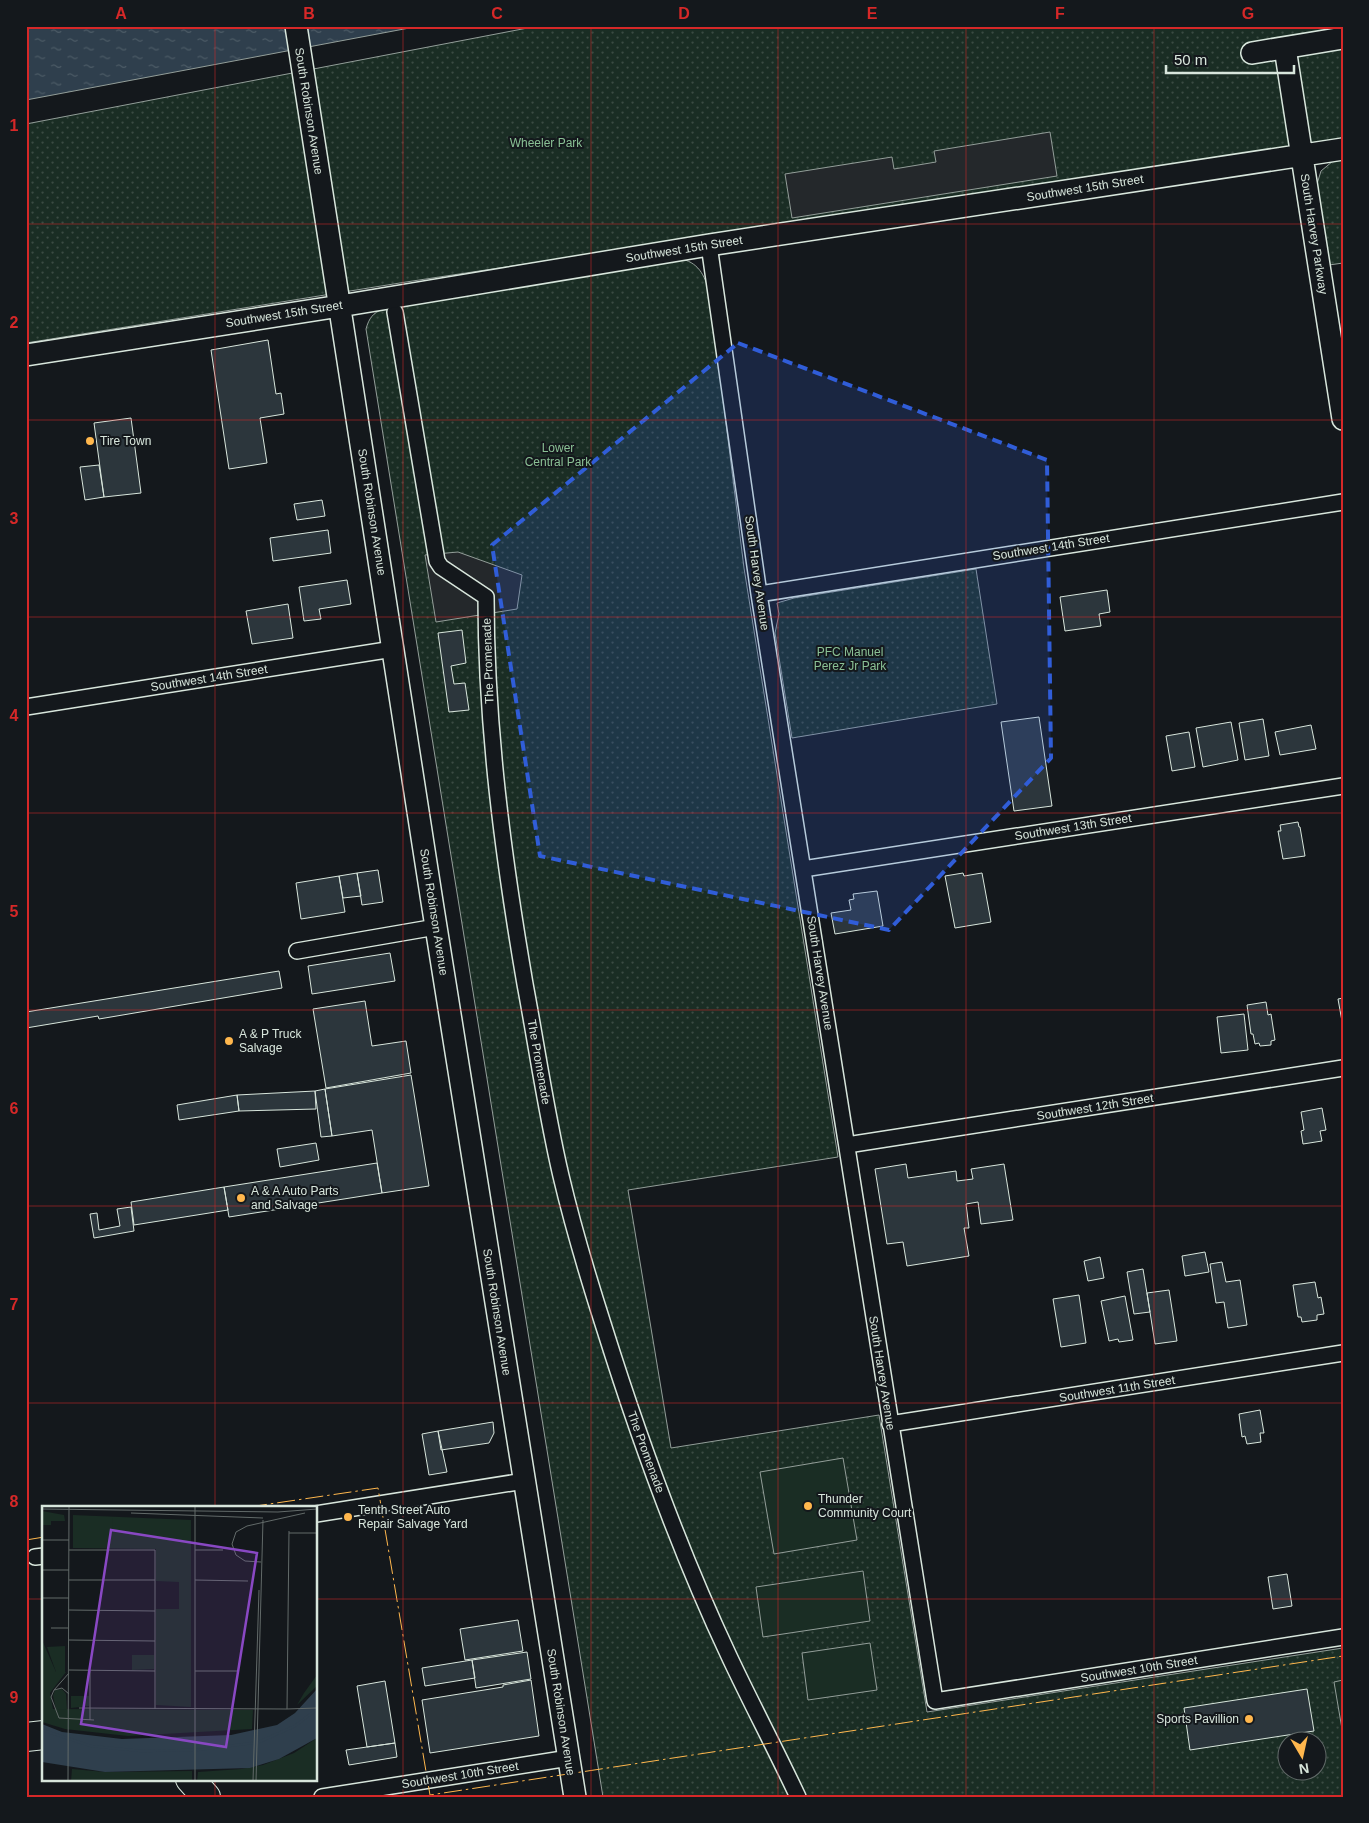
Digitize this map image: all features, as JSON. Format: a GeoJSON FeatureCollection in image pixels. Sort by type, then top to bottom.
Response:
{"type":"FeatureCollection","features":[{"type":"Feature","properties":{"kind":"highway"},"geometry":{"type":"LineString","coordinates":[[26,1737],[42,1735]]}},
{"type":"Feature","properties":{"kind":"highway"},"geometry":{"type":"LineString","coordinates":[[191,1780],[206,1797]]}},
{"type":"Feature","properties":{"kind":"street","name":"South Robinson Avenue"},"geometry":{"type":"LineString","coordinates":[[296,26],[436,927],[575,1797]]}},
{"type":"Feature","properties":{"kind":"street"},"geometry":{"type":"LineString","coordinates":[[1252,54],[1343,38]]}},
{"type":"Feature","properties":{"kind":"street","name":"South Harvey Parkway"},"geometry":{"type":"LineString","coordinates":[[1285,48],[1343,419]]}},
{"type":"Feature","properties":{"kind":"street","name":"Southwest 15th Street"},"geometry":{"type":"LineString","coordinates":[[26,355],[710,245],[1343,149]]}},
{"type":"Feature","properties":{"kind":"street","name":"South Harvey Avenue"},"geometry":{"type":"LineString","coordinates":[[710,245],[759,594],[935,1701]]}},
{"type":"Feature","properties":{"kind":"street","name":"The Promenade"},"geometry":{"type":"LineString","coordinates":[[395,312],[437,561],[441,567],[486,596],[487,679],[493,758],[510,901],[561,1176],[581,1253],[624,1393],[654,1474],[729,1655],[798,1797]]}},
{"type":"Feature","properties":{"kind":"street","name":"Southwest 14th Street"},"geometry":{"type":"LineString","coordinates":[[759,594],[1343,502]]}},
{"type":"Feature","properties":{"kind":"street","name":"Southwest 14th Street"},"geometry":{"type":"LineString","coordinates":[[26,707],[393,649]]}},
{"type":"Feature","properties":{"kind":"street","name":"Southwest 13th Street"},"geometry":{"type":"LineString","coordinates":[[803,869],[1343,786]]}},
{"type":"Feature","properties":{"kind":"street"},"geometry":{"type":"LineString","coordinates":[[297,951],[436,927]]}},
{"type":"Feature","properties":{"kind":"street","name":"Southwest 12th Street"},"geometry":{"type":"LineString","coordinates":[[847,1145],[1343,1068]]}},
{"type":"Feature","properties":{"kind":"street","name":"Southwest 11th Street"},"geometry":{"type":"LineString","coordinates":[[890,1424],[1343,1353]]}},
{"type":"Feature","properties":{"kind":"street"},"geometry":{"type":"LineString","coordinates":[[318,1514],[524,1481]]}},
{"type":"Feature","properties":{"kind":"street","name":"Southwest 10th Street"},"geometry":{"type":"LineString","coordinates":[[935,1701],[1343,1637]]}},
{"type":"Feature","properties":{"kind":"street","name":"Southwest 10th Street"},"geometry":{"type":"LineString","coordinates":[[322,1797],[569,1758]]}},
{"type":"Feature","properties":{"kind":"highlighted area"},"geometry":{"type":"Polygon","coordinates":[[[738,343],[1047,460],[1051,758],[889,930],[540,856],[492,545],[738,343]]]}},
{"type":"Feature","properties":{"kind":"green space","name":"Wheeler Park"},"geometry":{"type":"Polygon","coordinates":[[[538,26],[1343,26],[1343,141],[406,282],[26,343],[26,124],[538,26]]]}},
{"type":"Feature","properties":{"kind":"green space"},"geometry":{"type":"Polygon","coordinates":[[[1343,150],[1343,263],[1329,265],[1317,184],[1321,171],[1333,161],[1331,151],[1343,150]]]}},
{"type":"Feature","properties":{"kind":"green space","name":"Lower Central Park"},"geometry":{"type":"Polygon","coordinates":[[[682,259],[694,264],[698,268],[704,277],[710,294],[744,568],[838,1157],[628,1190],[671,1448],[879,1415],[927,1712],[1343,1648],[1343,1797],[603,1797],[366,329],[372,316],[383,309],[682,259]]]}},
{"type":"Feature","properties":{"kind":"green space","name":"PFC Manuel Perez Jr Park"},"geometry":{"type":"Polygon","coordinates":[[[976,569],[997,704],[792,738],[775,633],[779,614],[777,603],[794,598],[976,569]]]}},
{"type":"Feature","properties":{"kind":"green space","name":"Thunder Community Court"},"geometry":{"type":"Polygon","coordinates":[[[843,1458],[857,1540],[774,1554],[760,1472],[843,1458]]]}},
{"type":"Feature","properties":{"kind":"green space"},"geometry":{"type":"Polygon","coordinates":[[[863,1571],[870,1621],[763,1637],[756,1587],[863,1571]]]}},
{"type":"Feature","properties":{"kind":"green space"},"geometry":{"type":"Polygon","coordinates":[[[870,1643],[877,1690],[808,1700],[802,1653],[870,1643]]]}},
{"type":"Feature","properties":{"kind":"green space"},"geometry":{"type":"Polygon","coordinates":[[[1343,1680],[1343,1735],[1334,1682],[1343,1680]]]}},
{"type":"Feature","properties":{"kind":"shaded area"},"geometry":{"type":"Polygon","coordinates":[[[1050,132],[1057,176],[792,218],[785,174],[892,157],[894,169],[936,162],[934,151],[1050,132]]]}},
{"type":"Feature","properties":{"kind":"shaded area"},"geometry":{"type":"Polygon","coordinates":[[[458,552],[522,575],[517,609],[436,622],[425,555],[458,552]]]}},
{"type":"Feature","properties":{"kind":"water"},"geometry":{"type":"Polygon","coordinates":[[[26,26],[420,26],[26,100],[26,26]]]}},
{"type":"Feature","properties":{"kind":"building"},"geometry":{"type":"Polygon","coordinates":[[[268,340],[276,394],[281,393],[284,414],[260,418],[267,463],[229,469],[211,350],[268,340]]]}},
{"type":"Feature","properties":{"kind":"building"},"geometry":{"type":"Polygon","coordinates":[[[131,418],[141,493],[104,497],[94,423],[131,418]]]}},
{"type":"Feature","properties":{"kind":"building"},"geometry":{"type":"Polygon","coordinates":[[[99,465],[104,497],[85,500],[80,467],[99,465]]]}},
{"type":"Feature","properties":{"kind":"building"},"geometry":{"type":"Polygon","coordinates":[[[322,500],[325,516],[297,520],[294,504],[322,500]]]}},
{"type":"Feature","properties":{"kind":"building"},"geometry":{"type":"Polygon","coordinates":[[[328,530],[331,553],[273,561],[270,538],[328,530]]]}},
{"type":"Feature","properties":{"kind":"building"},"geometry":{"type":"Polygon","coordinates":[[[347,580],[351,604],[319,609],[321,619],[304,621],[299,587],[347,580]]]}},
{"type":"Feature","properties":{"kind":"building"},"geometry":{"type":"Polygon","coordinates":[[[1107,590],[1110,612],[1099,614],[1101,626],[1065,631],[1060,597],[1107,590]]]}},
{"type":"Feature","properties":{"kind":"building"},"geometry":{"type":"Polygon","coordinates":[[[288,604],[293,638],[252,644],[246,611],[288,604]]]}},
{"type":"Feature","properties":{"kind":"building"},"geometry":{"type":"Polygon","coordinates":[[[462,630],[466,663],[451,666],[454,684],[465,683],[469,710],[449,712],[438,633],[462,630]]]}},
{"type":"Feature","properties":{"kind":"building"},"geometry":{"type":"Polygon","coordinates":[[[1039,717],[1052,806],[1014,811],[1001,722],[1039,717]]]}},
{"type":"Feature","properties":{"kind":"building"},"geometry":{"type":"Polygon","coordinates":[[[1263,719],[1269,756],[1245,760],[1239,723],[1263,719]]]}},
{"type":"Feature","properties":{"kind":"building"},"geometry":{"type":"Polygon","coordinates":[[[1231,722],[1238,760],[1203,767],[1196,728],[1231,722]]]}},
{"type":"Feature","properties":{"kind":"building"},"geometry":{"type":"Polygon","coordinates":[[[1311,725],[1316,749],[1280,755],[1275,732],[1311,725]]]}},
{"type":"Feature","properties":{"kind":"building"},"geometry":{"type":"Polygon","coordinates":[[[1189,732],[1195,767],[1172,771],[1166,736],[1189,732]]]}},
{"type":"Feature","properties":{"kind":"building"},"geometry":{"type":"Polygon","coordinates":[[[1298,822],[1305,856],[1283,859],[1278,831],[1281,831],[1280,825],[1298,822]]]}},
{"type":"Feature","properties":{"kind":"building"},"geometry":{"type":"Polygon","coordinates":[[[378,870],[383,902],[362,905],[357,873],[378,870]]]}},
{"type":"Feature","properties":{"kind":"building"},"geometry":{"type":"Polygon","coordinates":[[[357,873],[361,896],[343,898],[339,876],[357,873]]]}},
{"type":"Feature","properties":{"kind":"building"},"geometry":{"type":"Polygon","coordinates":[[[963,873],[964,876],[982,873],[991,922],[955,928],[945,876],[963,873]]]}},
{"type":"Feature","properties":{"kind":"building"},"geometry":{"type":"Polygon","coordinates":[[[339,876],[345,912],[301,919],[296,883],[339,876]]]}},
{"type":"Feature","properties":{"kind":"building"},"geometry":{"type":"Polygon","coordinates":[[[877,891],[883,926],[835,934],[831,913],[851,910],[849,900],[854,899],[853,894],[877,891]]]}},
{"type":"Feature","properties":{"kind":"building"},"geometry":{"type":"Polygon","coordinates":[[[390,953],[395,981],[312,994],[308,966],[390,953]]]}},
{"type":"Feature","properties":{"kind":"building"},"geometry":{"type":"Polygon","coordinates":[[[279,971],[282,988],[99,1019],[98,1016],[26,1028],[26,1012],[279,971]]]}},
{"type":"Feature","properties":{"kind":"building"},"geometry":{"type":"Polygon","coordinates":[[[1343,998],[1343,1027],[1338,999],[1343,998]]]}},
{"type":"Feature","properties":{"kind":"building"},"geometry":{"type":"Polygon","coordinates":[[[365,1001],[372,1046],[406,1041],[411,1073],[326,1088],[313,1009],[365,1001]]]}},
{"type":"Feature","properties":{"kind":"building"},"geometry":{"type":"Polygon","coordinates":[[[1266,1002],[1268,1015],[1271,1014],[1275,1040],[1271,1041],[1271,1045],[1260,1046],[1259,1043],[1255,1044],[1253,1034],[1251,1034],[1247,1005],[1266,1002]]]}},
{"type":"Feature","properties":{"kind":"building"},"geometry":{"type":"Polygon","coordinates":[[[1244,1014],[1248,1050],[1221,1053],[1217,1017],[1244,1014]]]}},
{"type":"Feature","properties":{"kind":"building"},"geometry":{"type":"Polygon","coordinates":[[[411,1075],[429,1186],[382,1193],[372,1130],[332,1136],[325,1089],[411,1075]]]}},
{"type":"Feature","properties":{"kind":"building"},"geometry":{"type":"Polygon","coordinates":[[[325,1089],[332,1136],[321,1137],[315,1091],[325,1089]]]}},
{"type":"Feature","properties":{"kind":"building"},"geometry":{"type":"Polygon","coordinates":[[[315,1091],[316,1109],[239,1111],[237,1095],[315,1091]]]}},
{"type":"Feature","properties":{"kind":"building"},"geometry":{"type":"Polygon","coordinates":[[[237,1095],[239,1111],[179,1120],[177,1105],[237,1095]]]}},
{"type":"Feature","properties":{"kind":"building"},"geometry":{"type":"Polygon","coordinates":[[[1322,1108],[1326,1130],[1320,1131],[1322,1141],[1303,1144],[1301,1131],[1304,1130],[1301,1112],[1322,1108]]]}},
{"type":"Feature","properties":{"kind":"building"},"geometry":{"type":"Polygon","coordinates":[[[316,1143],[319,1160],[280,1167],[277,1149],[316,1143]]]}},
{"type":"Feature","properties":{"kind":"building"},"geometry":{"type":"Polygon","coordinates":[[[377,1163],[382,1193],[229,1217],[224,1187],[377,1163]]]}},
{"type":"Feature","properties":{"kind":"building"},"geometry":{"type":"Polygon","coordinates":[[[906,1164],[908,1178],[956,1171],[957,1181],[973,1179],[971,1169],[1004,1164],[1013,1220],[981,1224],[978,1202],[966,1204],[969,1228],[964,1228],[969,1256],[907,1266],[903,1242],[887,1244],[875,1169],[906,1164]]]}},
{"type":"Feature","properties":{"kind":"building"},"geometry":{"type":"Polygon","coordinates":[[[224,1187],[228,1210],[134,1225],[131,1202],[224,1187]]]}},
{"type":"Feature","properties":{"kind":"building"},"geometry":{"type":"Polygon","coordinates":[[[131,1207],[134,1231],[94,1238],[90,1214],[97,1213],[99,1230],[120,1226],[117,1209],[131,1207]]]}},
{"type":"Feature","properties":{"kind":"building"},"geometry":{"type":"Polygon","coordinates":[[[1205,1252],[1209,1272],[1185,1276],[1182,1256],[1205,1252]]]}},
{"type":"Feature","properties":{"kind":"building"},"geometry":{"type":"Polygon","coordinates":[[[1100,1257],[1104,1278],[1088,1281],[1084,1261],[1100,1257]]]}},
{"type":"Feature","properties":{"kind":"building"},"geometry":{"type":"Polygon","coordinates":[[[1222,1262],[1226,1282],[1240,1280],[1247,1325],[1228,1328],[1224,1302],[1216,1303],[1210,1264],[1222,1262]]]}},
{"type":"Feature","properties":{"kind":"building"},"geometry":{"type":"Polygon","coordinates":[[[1143,1269],[1150,1312],[1134,1314],[1127,1272],[1143,1269]]]}},
{"type":"Feature","properties":{"kind":"building"},"geometry":{"type":"Polygon","coordinates":[[[1315,1282],[1318,1298],[1321,1297],[1324,1314],[1317,1315],[1317,1320],[1302,1322],[1301,1317],[1298,1317],[1293,1285],[1315,1282]]]}},
{"type":"Feature","properties":{"kind":"building"},"geometry":{"type":"Polygon","coordinates":[[[1169,1290],[1177,1341],[1155,1344],[1147,1293],[1169,1290]]]}},
{"type":"Feature","properties":{"kind":"building"},"geometry":{"type":"Polygon","coordinates":[[[1079,1295],[1086,1343],[1061,1347],[1053,1299],[1079,1295]]]}},
{"type":"Feature","properties":{"kind":"building"},"geometry":{"type":"Polygon","coordinates":[[[1125,1296],[1133,1340],[1119,1342],[1118,1339],[1109,1341],[1101,1301],[1125,1296]]]}},
{"type":"Feature","properties":{"kind":"building"},"geometry":{"type":"Polygon","coordinates":[[[1260,1410],[1264,1433],[1260,1433],[1261,1442],[1247,1444],[1245,1436],[1242,1437],[1239,1414],[1260,1410]]]}},
{"type":"Feature","properties":{"kind":"building"},"geometry":{"type":"Polygon","coordinates":[[[493,1422],[494,1433],[489,1443],[441,1450],[438,1431],[493,1422]]]}},
{"type":"Feature","properties":{"kind":"building"},"geometry":{"type":"Polygon","coordinates":[[[438,1431],[447,1472],[429,1475],[422,1434],[438,1431]]]}},
{"type":"Feature","properties":{"kind":"building"},"geometry":{"type":"Polygon","coordinates":[[[1287,1574],[1292,1606],[1273,1609],[1268,1577],[1287,1574]]]}},
{"type":"Feature","properties":{"kind":"building"},"geometry":{"type":"Polygon","coordinates":[[[518,1620],[523,1651],[465,1660],[460,1629],[518,1620]]]}},
{"type":"Feature","properties":{"kind":"building"},"geometry":{"type":"Polygon","coordinates":[[[527,1652],[531,1679],[476,1688],[472,1660],[527,1652]]]}},
{"type":"Feature","properties":{"kind":"building"},"geometry":{"type":"Polygon","coordinates":[[[472,1660],[475,1678],[425,1686],[422,1668],[472,1660]]]}},
{"type":"Feature","properties":{"kind":"building"},"geometry":{"type":"Polygon","coordinates":[[[531,1680],[539,1736],[430,1753],[422,1700],[503,1687],[503,1685],[531,1680]]]}},
{"type":"Feature","properties":{"kind":"building"},"geometry":{"type":"Polygon","coordinates":[[[385,1681],[395,1743],[367,1747],[357,1686],[385,1681]]]}},
{"type":"Feature","properties":{"kind":"building","name":"Sports Pavillion"},"geometry":{"type":"Polygon","coordinates":[[[1307,1689],[1314,1730],[1276,1730],[1276,1737],[1190,1750],[1184,1708],[1307,1689]]]}},
{"type":"Feature","properties":{"kind":"building"},"geometry":{"type":"Polygon","coordinates":[[[395,1743],[397,1757],[349,1765],[346,1750],[395,1743]]]}},
{"type":"Feature","properties":{"kind":"power"},"geometry":{"type":"LineString","coordinates":[[256,1506],[378,1488],[430,1795],[1343,1656]]}},
{"type":"Feature","properties":{"kind":"power"},"geometry":{"type":"LineString","coordinates":[[26,1540],[42,1537]]}},
{"type":"Feature","properties":{"kind":"place","name":"Tire Town"},"geometry":{"type":"Point","coordinates":[90,441]}},
{"type":"Feature","properties":{"kind":"place","name":"A & P Truck Salvage"},"geometry":{"type":"Point","coordinates":[229,1041]}},
{"type":"Feature","properties":{"kind":"place","name":"A & A Auto Parts and Salvage"},"geometry":{"type":"Point","coordinates":[241,1198]}},
{"type":"Feature","properties":{"kind":"place","name":"Thunder Community Court"},"geometry":{"type":"Point","coordinates":[808,1506]}},
{"type":"Feature","properties":{"kind":"place","name":"Tenth Street Auto Repair Salvage Yard"},"geometry":{"type":"Point","coordinates":[348,1517]}},
{"type":"Feature","properties":{"kind":"place","name":"Sports Pavillion"},"geometry":{"type":"Point","coordinates":[1249,1719]}}]}
